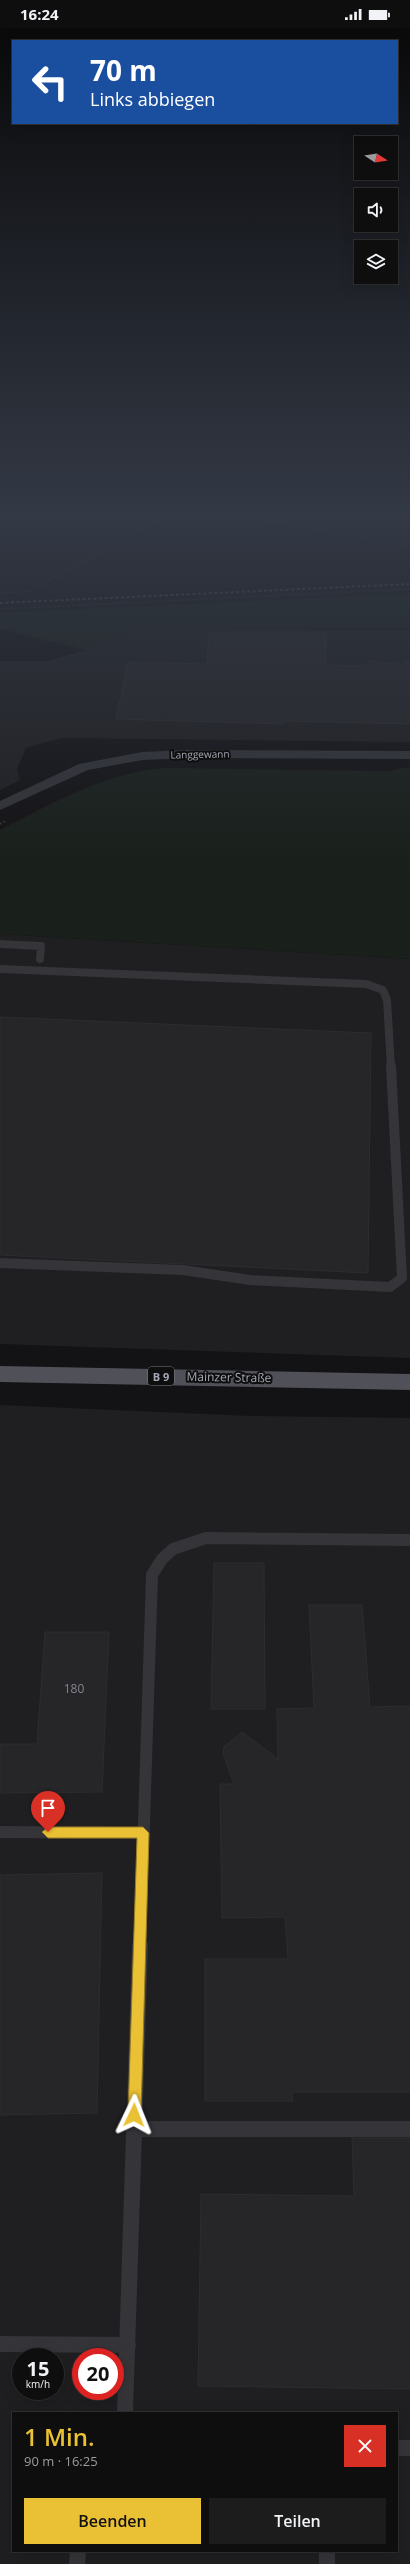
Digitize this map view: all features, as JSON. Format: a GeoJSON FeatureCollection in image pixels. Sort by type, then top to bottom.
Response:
{"type":"FeatureCollection","features":[{"type":"Feature","properties":{"kind":"main road","name":"Mainzer Straße"},"geometry":{"type":"LineString","coordinates":[[0,1374],[410,1382]]}},
{"type":"Feature","properties":{"kind":"street","name":"Langgewann"},"geometry":{"type":"LineString","coordinates":[[0,806],[84,767],[142,756],[188,754],[410,756]]}},
{"type":"Feature","properties":{"kind":"lane"},"geometry":{"type":"LineString","coordinates":[[0,944],[41,946],[40,959]]}},
{"type":"Feature","properties":{"kind":"lane"},"geometry":{"type":"LineString","coordinates":[[0,969],[366,984],[383,990],[387,1000],[402,1278],[390,1287],[250,1280],[183,1270],[0,1263]]}},
{"type":"Feature","properties":{"kind":"lane"},"geometry":{"type":"LineString","coordinates":[[125,2412],[150,1590],[152,1575],[159,1561],[168,1552],[188,1541],[206,1538],[410,1540]]}},
{"type":"Feature","properties":{"kind":"lane"},"geometry":{"type":"LineString","coordinates":[[0,1832],[143,1833]]}},
{"type":"Feature","properties":{"kind":"lane"},"geometry":{"type":"LineString","coordinates":[[134,2129],[410,2129]]}},
{"type":"Feature","properties":{"kind":"lane"},"geometry":{"type":"LineString","coordinates":[[0,2344],[128,2344]]}},
{"type":"Feature","properties":{"kind":"lane"},"geometry":{"type":"LineString","coordinates":[[398,2448],[410,2448]]}},
{"type":"Feature","properties":{"kind":"lane"},"geometry":{"type":"LineString","coordinates":[[77,2564],[78,2552]]}},
{"type":"Feature","properties":{"kind":"lane"},"geometry":{"type":"LineString","coordinates":[[327,2552],[327,2564]]}},
{"type":"Feature","properties":{"kind":"path"},"geometry":{"type":"LineString","coordinates":[[0,824],[14,817]]}},
{"type":"Feature","properties":{"kind":"shaded area"},"geometry":{"type":"Polygon","coordinates":[[[6,630],[136,630],[86,650],[6,630]]]}},
{"type":"Feature","properties":{"kind":"shaded area"},"geometry":{"type":"Polygon","coordinates":[[[136,630],[410,630],[410,742],[61,738],[26,748],[17,769],[20,780],[0,790],[0,661],[46,661],[86,650],[136,630]]]}},
{"type":"Feature","properties":{"kind":"shaded area"},"geometry":{"type":"Polygon","coordinates":[[[410,767],[410,959],[0,934],[0,830],[79,791],[120,776],[164,768],[387,771],[410,767]]]}},
{"type":"Feature","properties":{"kind":"shaded area"},"geometry":{"type":"Polygon","coordinates":[[[0,934],[410,959],[410,1358],[0,1344],[0,934]]]}},
{"type":"Feature","properties":{"kind":"shaded area"},"geometry":{"type":"Polygon","coordinates":[[[0,1405],[252,1416],[410,1418],[410,2564],[0,2564],[0,1405]]]}},
{"type":"Feature","properties":{"kind":"building"},"geometry":{"type":"Polygon","coordinates":[[[209,633],[326,634],[326,665],[363,666],[372,661],[389,664],[395,662],[401,665],[410,661],[410,724],[284,721],[284,724],[116,719],[128,662],[207,664],[209,633]]]}},
{"type":"Feature","properties":{"kind":"building"},"geometry":{"type":"Polygon","coordinates":[[[0,1017],[371,1033],[368,1273],[0,1255],[0,1017]]]}},
{"type":"Feature","properties":{"kind":"building"},"geometry":{"type":"Polygon","coordinates":[[[214,1563],[264,1563],[265,1709],[211,1709],[214,1563]]]}},
{"type":"Feature","properties":{"kind":"building"},"geometry":{"type":"Polygon","coordinates":[[[309,1605],[362,1605],[370,1707],[410,1706],[410,2092],[292,2092],[293,2101],[205,2101],[205,1959],[288,1959],[285,1917],[222,1918],[220,1784],[234,1784],[223,1753],[224,1747],[242,1732],[278,1759],[277,1709],[314,1708],[309,1605]]]}},
{"type":"Feature","properties":{"kind":"building"},"geometry":{"type":"Polygon","coordinates":[[[45,1632],[109,1632],[102,1792],[0,1793],[0,1744],[37,1744],[45,1632]]]}},
{"type":"Feature","properties":{"kind":"building"},"geometry":{"type":"Polygon","coordinates":[[[102,1873],[97,2113],[0,2115],[0,1875],[102,1873]]]}},
{"type":"Feature","properties":{"kind":"building"},"geometry":{"type":"Polygon","coordinates":[[[352,2138],[410,2138],[410,2389],[198,2386],[201,2194],[354,2196],[352,2138]]]}},
{"type":"Feature","properties":{"kind":"route"},"geometry":{"type":"LineString","coordinates":[[48,1832],[143,1833],[134,2115]]}}]}
